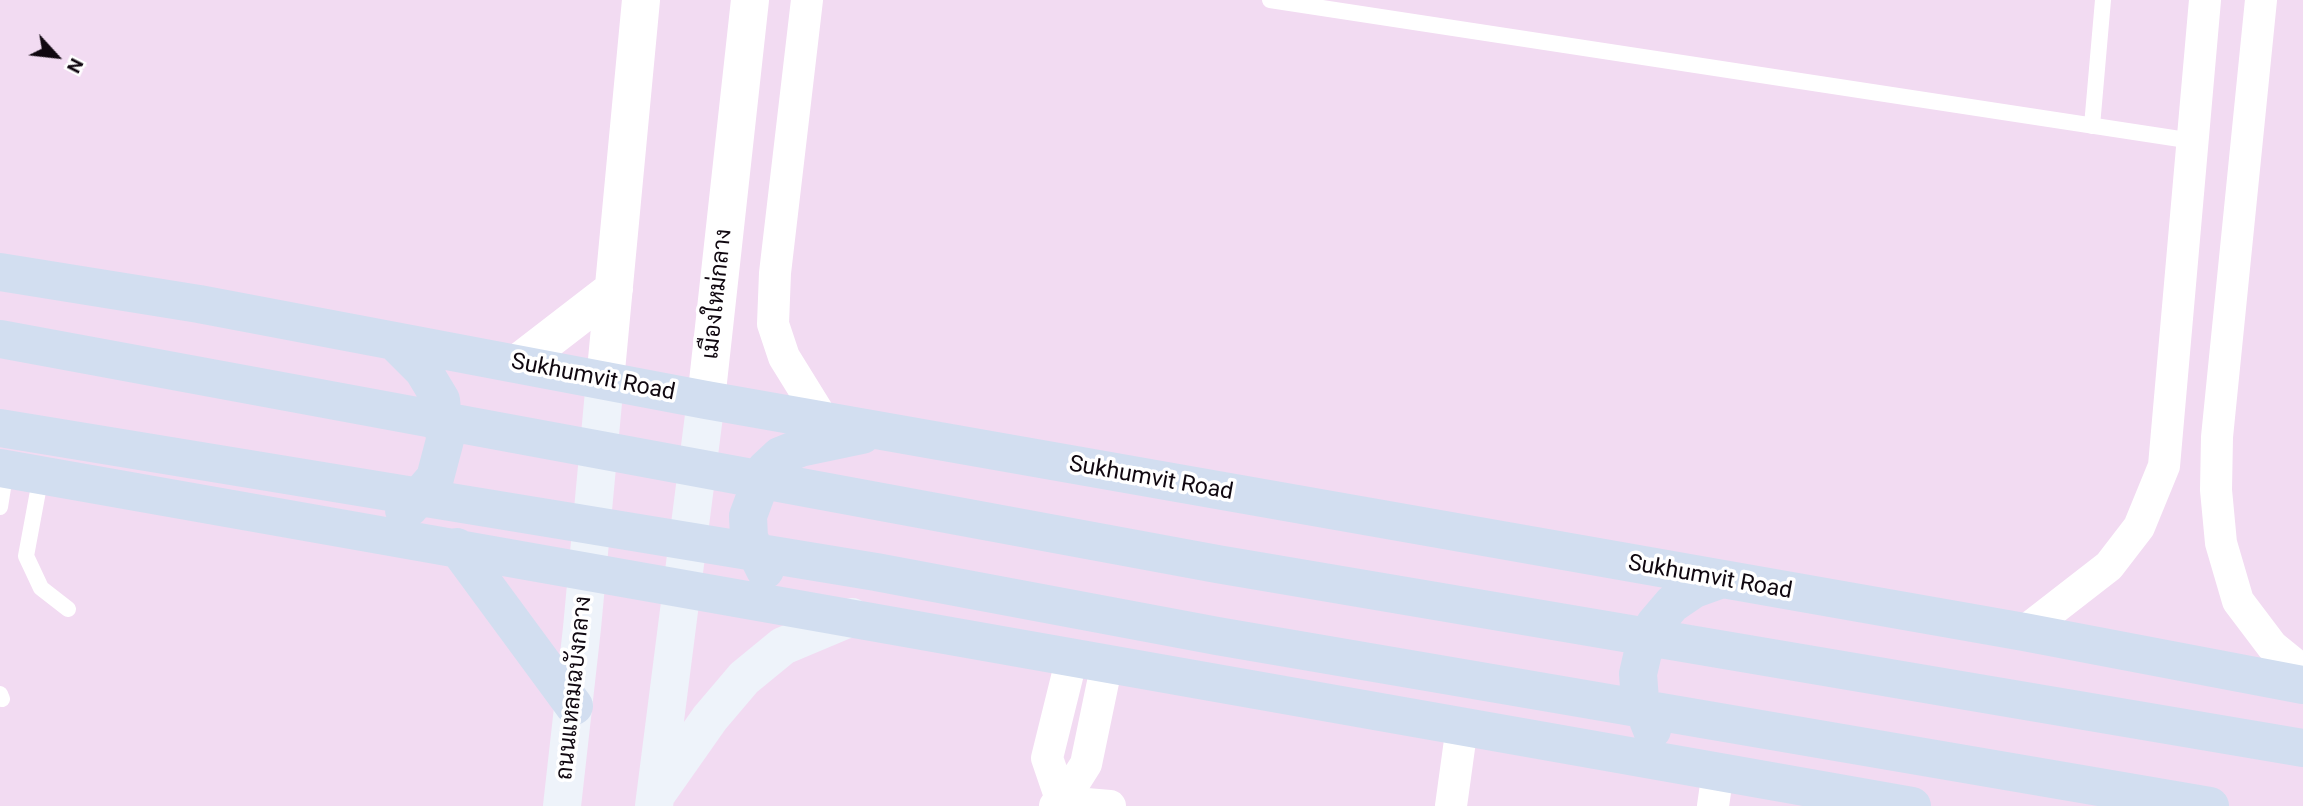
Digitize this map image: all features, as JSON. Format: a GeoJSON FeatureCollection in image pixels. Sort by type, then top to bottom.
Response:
{"type":"FeatureCollection","features":[{"type":"Feature","properties":{"kind":"highway","name":"Sukhumvit Road"},"geometry":{"type":"LineString","coordinates":[[0,272],[199,304],[706,400],[2024,632],[2303,685]]}},
{"type":"Feature","properties":{"kind":"highway"},"geometry":{"type":"LineString","coordinates":[[0,339],[1217,564],[2303,748]]}},
{"type":"Feature","properties":{"kind":"highway"},"geometry":{"type":"LineString","coordinates":[[350,529],[409,508],[435,478],[445,440],[440,400],[423,370],[396,343]]}},
{"type":"Feature","properties":{"kind":"highway"},"geometry":{"type":"LineString","coordinates":[[0,428],[876,572],[1231,638],[2210,806]]}},
{"type":"Feature","properties":{"kind":"highway"},"geometry":{"type":"LineString","coordinates":[[843,616],[785,586],[763,568],[748,538],[748,516],[765,470],[780,456],[836,439],[891,433]]}},
{"type":"Feature","properties":{"kind":"highway"},"geometry":{"type":"LineString","coordinates":[[16,470],[1462,726],[1705,781],[1912,806]]}},
{"type":"Feature","properties":{"kind":"highway"},"geometry":{"type":"LineString","coordinates":[[457,547],[573,706]]}},
{"type":"Feature","properties":{"kind":"highway"},"geometry":{"type":"LineString","coordinates":[[1705,781],[1663,747],[1649,725],[1640,700],[1639,674],[1644,648],[1655,624],[1663,614],[1672,604],[1694,589],[1718,580]]}},
{"type":"Feature","properties":{"kind":"main road"},"geometry":{"type":"LineString","coordinates":[[587,570],[606,381]]}},
{"type":"Feature","properties":{"kind":"main road","name":"เมืองใหม่กลาง"},"geometry":{"type":"LineString","coordinates":[[681,588],[706,400]]}},
{"type":"Feature","properties":{"kind":"main road","name":"ถนนแหลมฉบังกลาง"},"geometry":{"type":"LineString","coordinates":[[562,806],[587,570]]}},
{"type":"Feature","properties":{"kind":"main road"},"geometry":{"type":"LineString","coordinates":[[655,801],[681,588]]}},
{"type":"Feature","properties":{"kind":"main road"},"geometry":{"type":"LineString","coordinates":[[655,801],[710,718],[744,678],[783,646],[843,616]]}},
{"type":"Feature","properties":{"kind":"street"},"geometry":{"type":"LineString","coordinates":[[606,381],[641,0]]}},
{"type":"Feature","properties":{"kind":"street","name":"เมืองใหม่กลาง"},"geometry":{"type":"LineString","coordinates":[[706,400],[750,0]]}},
{"type":"Feature","properties":{"kind":"street"},"geometry":{"type":"LineString","coordinates":[[807,0],[775,273],[773,324],[784,357],[823,420]]}},
{"type":"Feature","properties":{"kind":"street"},"geometry":{"type":"LineString","coordinates":[[2024,632],[2109,566],[2139,527],[2164,466],[2205,0]]}},
{"type":"Feature","properties":{"kind":"street"},"geometry":{"type":"LineString","coordinates":[[2261,0],[2217,437],[2216,489],[2221,543],[2238,601],[2272,646],[2303,671]]}},
{"type":"Feature","properties":{"kind":"street"},"geometry":{"type":"LineString","coordinates":[[518,363],[614,289]]}},
{"type":"Feature","properties":{"kind":"street"},"geometry":{"type":"LineString","coordinates":[[1059,804],[1086,764],[1090,660]]}},
{"type":"Feature","properties":{"kind":"street"},"geometry":{"type":"LineString","coordinates":[[1451,806],[1462,726]]}},
{"type":"Feature","properties":{"kind":"street"},"geometry":{"type":"LineString","coordinates":[[1059,804],[1110,806]]}},
{"type":"Feature","properties":{"kind":"lane"},"geometry":{"type":"LineString","coordinates":[[1270,0],[2193,141]]}},
{"type":"Feature","properties":{"kind":"lane"},"geometry":{"type":"LineString","coordinates":[[2092,126],[2103,0]]}},
{"type":"Feature","properties":{"kind":"lane"},"geometry":{"type":"LineString","coordinates":[[0,507],[16,470]]}},
{"type":"Feature","properties":{"kind":"lane"},"geometry":{"type":"LineString","coordinates":[[16,470],[26,556],[41,588],[68,610]]}}]}
